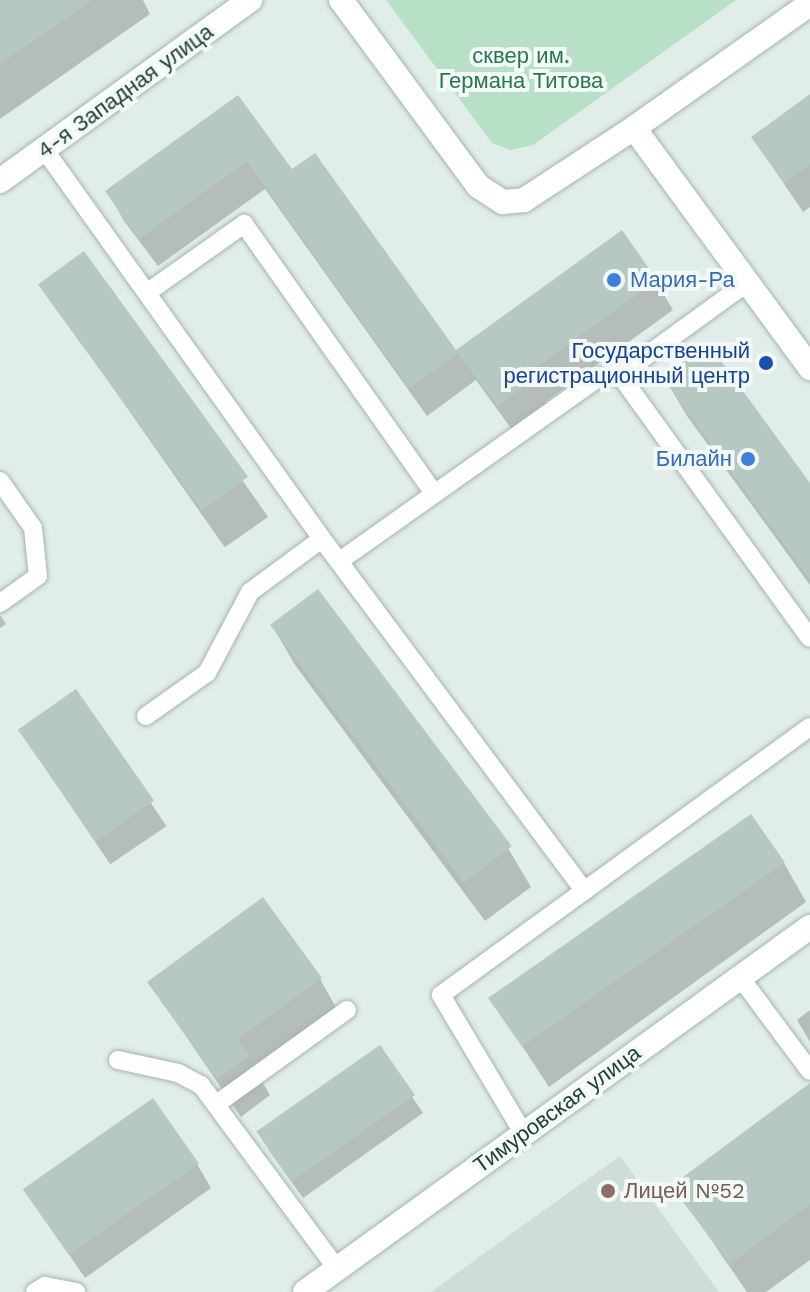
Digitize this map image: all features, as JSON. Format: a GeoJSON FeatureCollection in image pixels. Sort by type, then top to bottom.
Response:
{"type":"FeatureCollection","features":[{"type":"Feature","properties":{"kind":"street","name":"4-я Западная улица"},"geometry":{"type":"LineString","coordinates":[[0,181],[250,0]]}},
{"type":"Feature","properties":{"kind":"street"},"geometry":{"type":"LineString","coordinates":[[341,0],[478,186],[503,202],[524,200],[634,128],[810,4]]}},
{"type":"Feature","properties":{"kind":"street"},"geometry":{"type":"LineString","coordinates":[[634,128],[810,368]]}},
{"type":"Feature","properties":{"kind":"street","name":"Тимуровская улица"},"geometry":{"type":"LineString","coordinates":[[305,1292],[810,927]]}},
{"type":"Feature","properties":{"kind":"lane"},"geometry":{"type":"LineString","coordinates":[[44,149],[322,539],[341,560],[584,891]]}},
{"type":"Feature","properties":{"kind":"lane"},"geometry":{"type":"LineString","coordinates":[[148,292],[244,224],[433,492]]}},
{"type":"Feature","properties":{"kind":"lane"},"geometry":{"type":"LineString","coordinates":[[341,560],[599,377],[620,375],[748,282]]}},
{"type":"Feature","properties":{"kind":"lane"},"geometry":{"type":"LineString","coordinates":[[620,375],[810,638]]}},
{"type":"Feature","properties":{"kind":"lane"},"geometry":{"type":"LineString","coordinates":[[0,481],[33,528],[38,576],[0,603]]}},
{"type":"Feature","properties":{"kind":"lane"},"geometry":{"type":"LineString","coordinates":[[146,716],[207,673],[250,592],[322,539]]}},
{"type":"Feature","properties":{"kind":"lane"},"geometry":{"type":"LineString","coordinates":[[524,1134],[441,995],[810,727]]}},
{"type":"Feature","properties":{"kind":"lane"},"geometry":{"type":"LineString","coordinates":[[740,977],[810,1071]]}},
{"type":"Feature","properties":{"kind":"lane"},"geometry":{"type":"LineString","coordinates":[[218,1103],[347,1010]]}},
{"type":"Feature","properties":{"kind":"lane"},"geometry":{"type":"LineString","coordinates":[[118,1060],[178,1073],[201,1085],[218,1103],[337,1269]]}},
{"type":"Feature","properties":{"kind":"lane"},"geometry":{"type":"LineString","coordinates":[[35,1292],[45,1286],[76,1292]]}},
{"type":"Feature","properties":{"kind":"shaded area","name":"Лицей №52"},"geometry":{"type":"Polygon","coordinates":[[[620,1156],[719,1292],[431,1292],[522,1226],[620,1156]]]}},
{"type":"Feature","properties":{"kind":"green space","name":"сквер им. Германа Титова"},"geometry":{"type":"Polygon","coordinates":[[[386,0],[736,0],[533,145],[511,150],[492,143],[386,0]]]}},
{"type":"Feature","properties":{"kind":"building"},"geometry":{"type":"Polygon","coordinates":[[[0,0],[92,0],[0,64],[0,0]]]}},
{"type":"Feature","properties":{"kind":"building"},"geometry":{"type":"Polygon","coordinates":[[[810,94],[810,164],[784,183],[751,137],[810,94]]]}},
{"type":"Feature","properties":{"kind":"building"},"geometry":{"type":"Polygon","coordinates":[[[238,95],[292,169],[315,153],[456,350],[622,230],[657,280],[530,372],[534,379],[497,406],[458,353],[409,388],[247,161],[139,239],[105,191],[238,95]]]}},
{"type":"Feature","properties":{"kind":"building"},"geometry":{"type":"Polygon","coordinates":[[[84,251],[248,477],[202,510],[38,285],[84,251]]]}},
{"type":"Feature","properties":{"kind":"building"},"geometry":{"type":"Polygon","coordinates":[[[708,343],[810,483],[810,580],[662,377],[708,343]]]}},
{"type":"Feature","properties":{"kind":"building"},"geometry":{"type":"Polygon","coordinates":[[[318,589],[512,846],[464,882],[270,625],[318,589]]]}},
{"type":"Feature","properties":{"kind":"building"},"geometry":{"type":"Polygon","coordinates":[[[76,689],[154,800],[96,841],[18,730],[76,689]]]}},
{"type":"Feature","properties":{"kind":"building"},"geometry":{"type":"Polygon","coordinates":[[[751,814],[785,862],[522,1046],[488,998],[751,814]]]}},
{"type":"Feature","properties":{"kind":"building"},"geometry":{"type":"Polygon","coordinates":[[[263,897],[322,978],[238,1039],[250,1055],[217,1079],[147,982],[263,897]]]}},
{"type":"Feature","properties":{"kind":"building"},"geometry":{"type":"Polygon","coordinates":[[[380,1045],[415,1095],[291,1182],[256,1132],[380,1045]]]}},
{"type":"Feature","properties":{"kind":"building"},"geometry":{"type":"Polygon","coordinates":[[[810,1083],[810,1204],[730,1264],[671,1186],[810,1083]]]}},
{"type":"Feature","properties":{"kind":"building"},"geometry":{"type":"Polygon","coordinates":[[[153,1098],[199,1164],[69,1255],[23,1189],[153,1098]]]}},
{"type":"Feature","properties":{"kind":"place","name":"Мария-Ра"},"geometry":{"type":"Point","coordinates":[614,280]}},
{"type":"Feature","properties":{"kind":"place","name":"Государственный регистрационный центр"},"geometry":{"type":"Point","coordinates":[766,363]}},
{"type":"Feature","properties":{"kind":"place","name":"Билайн"},"geometry":{"type":"Point","coordinates":[748,459]}},
{"type":"Feature","properties":{"kind":"place","name":"Лицей №52"},"geometry":{"type":"Point","coordinates":[608,1191]}}]}
